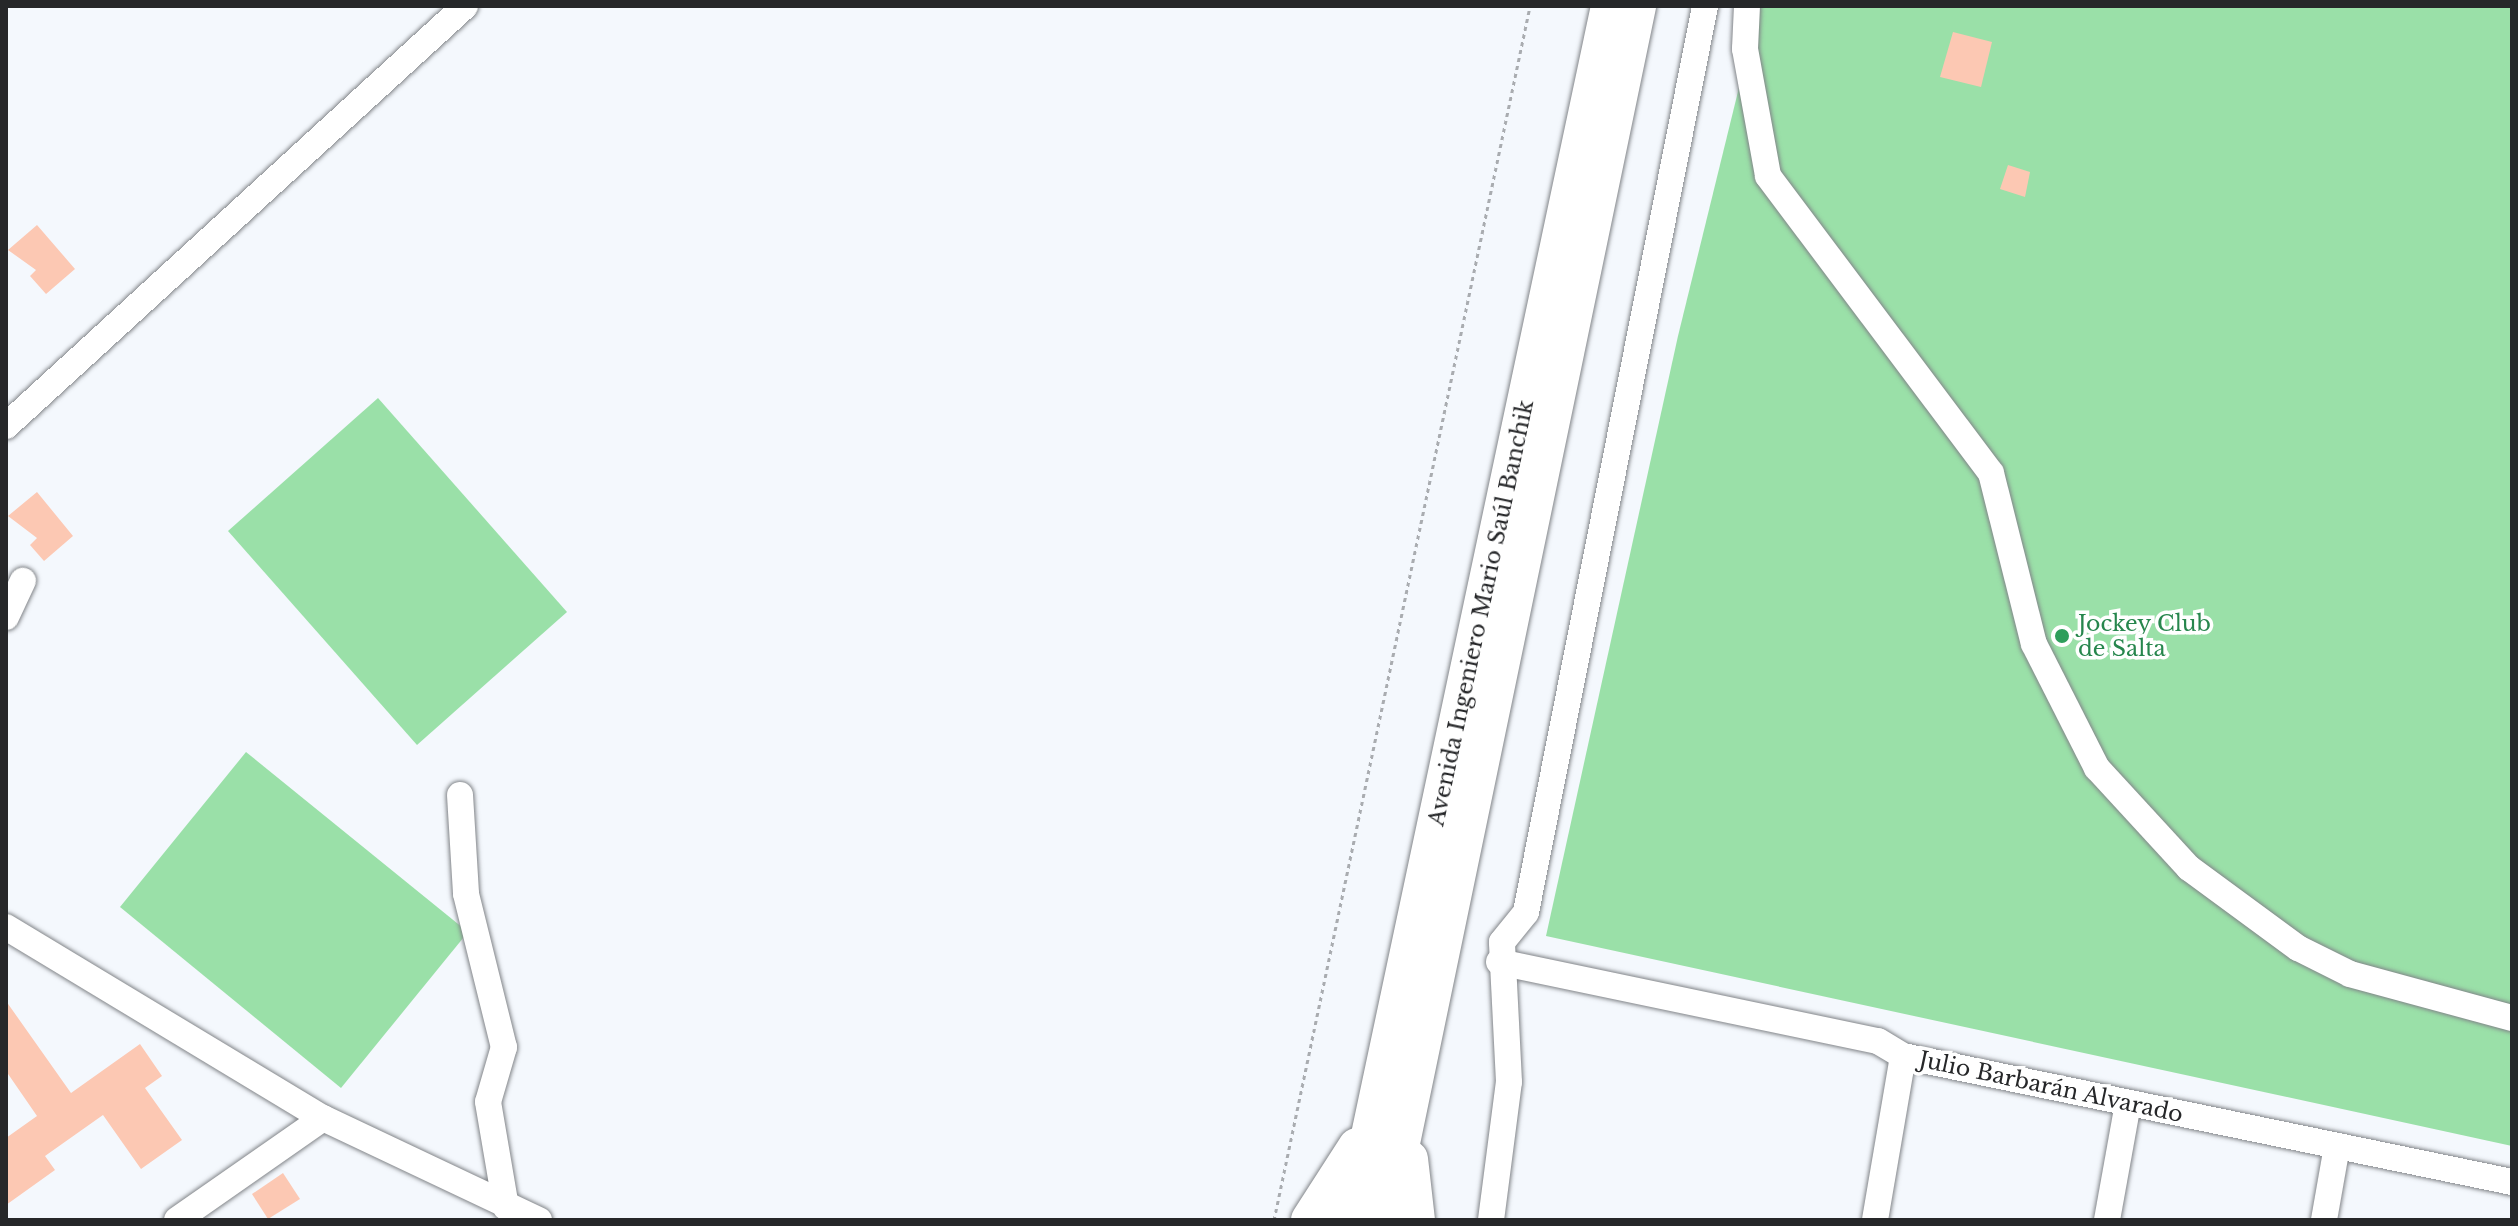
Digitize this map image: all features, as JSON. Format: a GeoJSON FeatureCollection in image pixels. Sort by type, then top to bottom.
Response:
{"type":"FeatureCollection","features":[{"type":"Feature","properties":{"kind":"highway","name":"Avenida Ingeniero Mario Saúl Banchik"},"geometry":{"type":"LineString","coordinates":[[1385,1220],[1393,1110],[1610,6]]}},
{"type":"Feature","properties":{"kind":"highway","name":"Avenida Ingeniero Mario Saúl Banchik"},"geometry":{"type":"LineString","coordinates":[[1352,1220],[1393,1110],[1637,6]]}},
{"type":"Feature","properties":{"kind":"highway"},"geometry":{"type":"LineString","coordinates":[[1310,1220],[1393,1110]]}},
{"type":"Feature","properties":{"kind":"highway"},"geometry":{"type":"LineString","coordinates":[[1393,1110],[1416,1220]]}},
{"type":"Feature","properties":{"kind":"street"},"geometry":{"type":"LineString","coordinates":[[6,426],[465,6]]}},
{"type":"Feature","properties":{"kind":"street"},"geometry":{"type":"LineString","coordinates":[[1491,1220],[1509,1082],[1499,962],[1502,942],[1526,912],[1705,6]]}},
{"type":"Feature","properties":{"kind":"street"},"geometry":{"type":"LineString","coordinates":[[1747,6],[1745,49],[1768,176],[1991,473],[2034,644],[2097,768],[2189,868],[2298,948],[2350,974],[2512,1018]]}},
{"type":"Feature","properties":{"kind":"street"},"geometry":{"type":"LineString","coordinates":[[6,617],[23,581]]}},
{"type":"Feature","properties":{"kind":"street"},"geometry":{"type":"LineString","coordinates":[[460,795],[466,894],[504,1047],[488,1102],[506,1207]]}},
{"type":"Feature","properties":{"kind":"street"},"geometry":{"type":"LineString","coordinates":[[6,927],[323,1118],[539,1220]]}},
{"type":"Feature","properties":{"kind":"street","name":"Julio Barbarán Alvarado"},"geometry":{"type":"LineString","coordinates":[[1499,962],[1878,1041],[1903,1056],[2512,1182]]}},
{"type":"Feature","properties":{"kind":"street"},"geometry":{"type":"LineString","coordinates":[[1875,1220],[1903,1056]]}},
{"type":"Feature","properties":{"kind":"street"},"geometry":{"type":"LineString","coordinates":[[2107,1220],[2128,1103]]}},
{"type":"Feature","properties":{"kind":"street"},"geometry":{"type":"LineString","coordinates":[[177,1220],[323,1118]]}},
{"type":"Feature","properties":{"kind":"street"},"geometry":{"type":"LineString","coordinates":[[2324,1220],[2337,1146]]}},
{"type":"Feature","properties":{"kind":"path"},"geometry":{"type":"LineString","coordinates":[[1274,1220],[1530,6]]}},
{"type":"Feature","properties":{"kind":"green space","name":"Jockey Club de Salta"},"geometry":{"type":"Polygon","coordinates":[[[1759,6],[2512,6],[2512,1146],[1546,936],[1678,336],[1759,6]]]}},
{"type":"Feature","properties":{"kind":"green space"},"geometry":{"type":"Polygon","coordinates":[[[378,398],[567,612],[417,745],[228,531],[378,398]]]}},
{"type":"Feature","properties":{"kind":"green space"},"geometry":{"type":"Polygon","coordinates":[[[246,752],[468,932],[341,1088],[120,907],[246,752]]]}},
{"type":"Feature","properties":{"kind":"building"},"geometry":{"type":"Polygon","coordinates":[[[1953,32],[1992,42],[1981,87],[1940,77],[1953,32]]]}},
{"type":"Feature","properties":{"kind":"building"},"geometry":{"type":"Polygon","coordinates":[[[2008,165],[2030,172],[2025,197],[2000,189],[2008,165]]]}},
{"type":"Feature","properties":{"kind":"building"},"geometry":{"type":"Polygon","coordinates":[[[37,225],[75,269],[46,294],[30,276],[36,270],[8,250],[37,225]]]}},
{"type":"Feature","properties":{"kind":"building"},"geometry":{"type":"Polygon","coordinates":[[[37,492],[73,536],[44,561],[30,545],[37,538],[8,516],[37,492]]]}},
{"type":"Feature","properties":{"kind":"building"},"geometry":{"type":"Polygon","coordinates":[[[6,1001],[71,1093],[140,1044],[162,1076],[145,1088],[182,1140],[141,1169],[103,1115],[45,1156],[55,1170],[6,1205],[6,1138],[37,1116],[6,1071],[6,1001]]]}},
{"type":"Feature","properties":{"kind":"building"},"geometry":{"type":"Polygon","coordinates":[[[283,1173],[300,1199],[268,1219],[252,1194],[283,1173]]]}},
{"type":"Feature","properties":{"kind":"place","name":"Jockey Club de Salta"},"geometry":{"type":"Point","coordinates":[2062,636]}}]}
